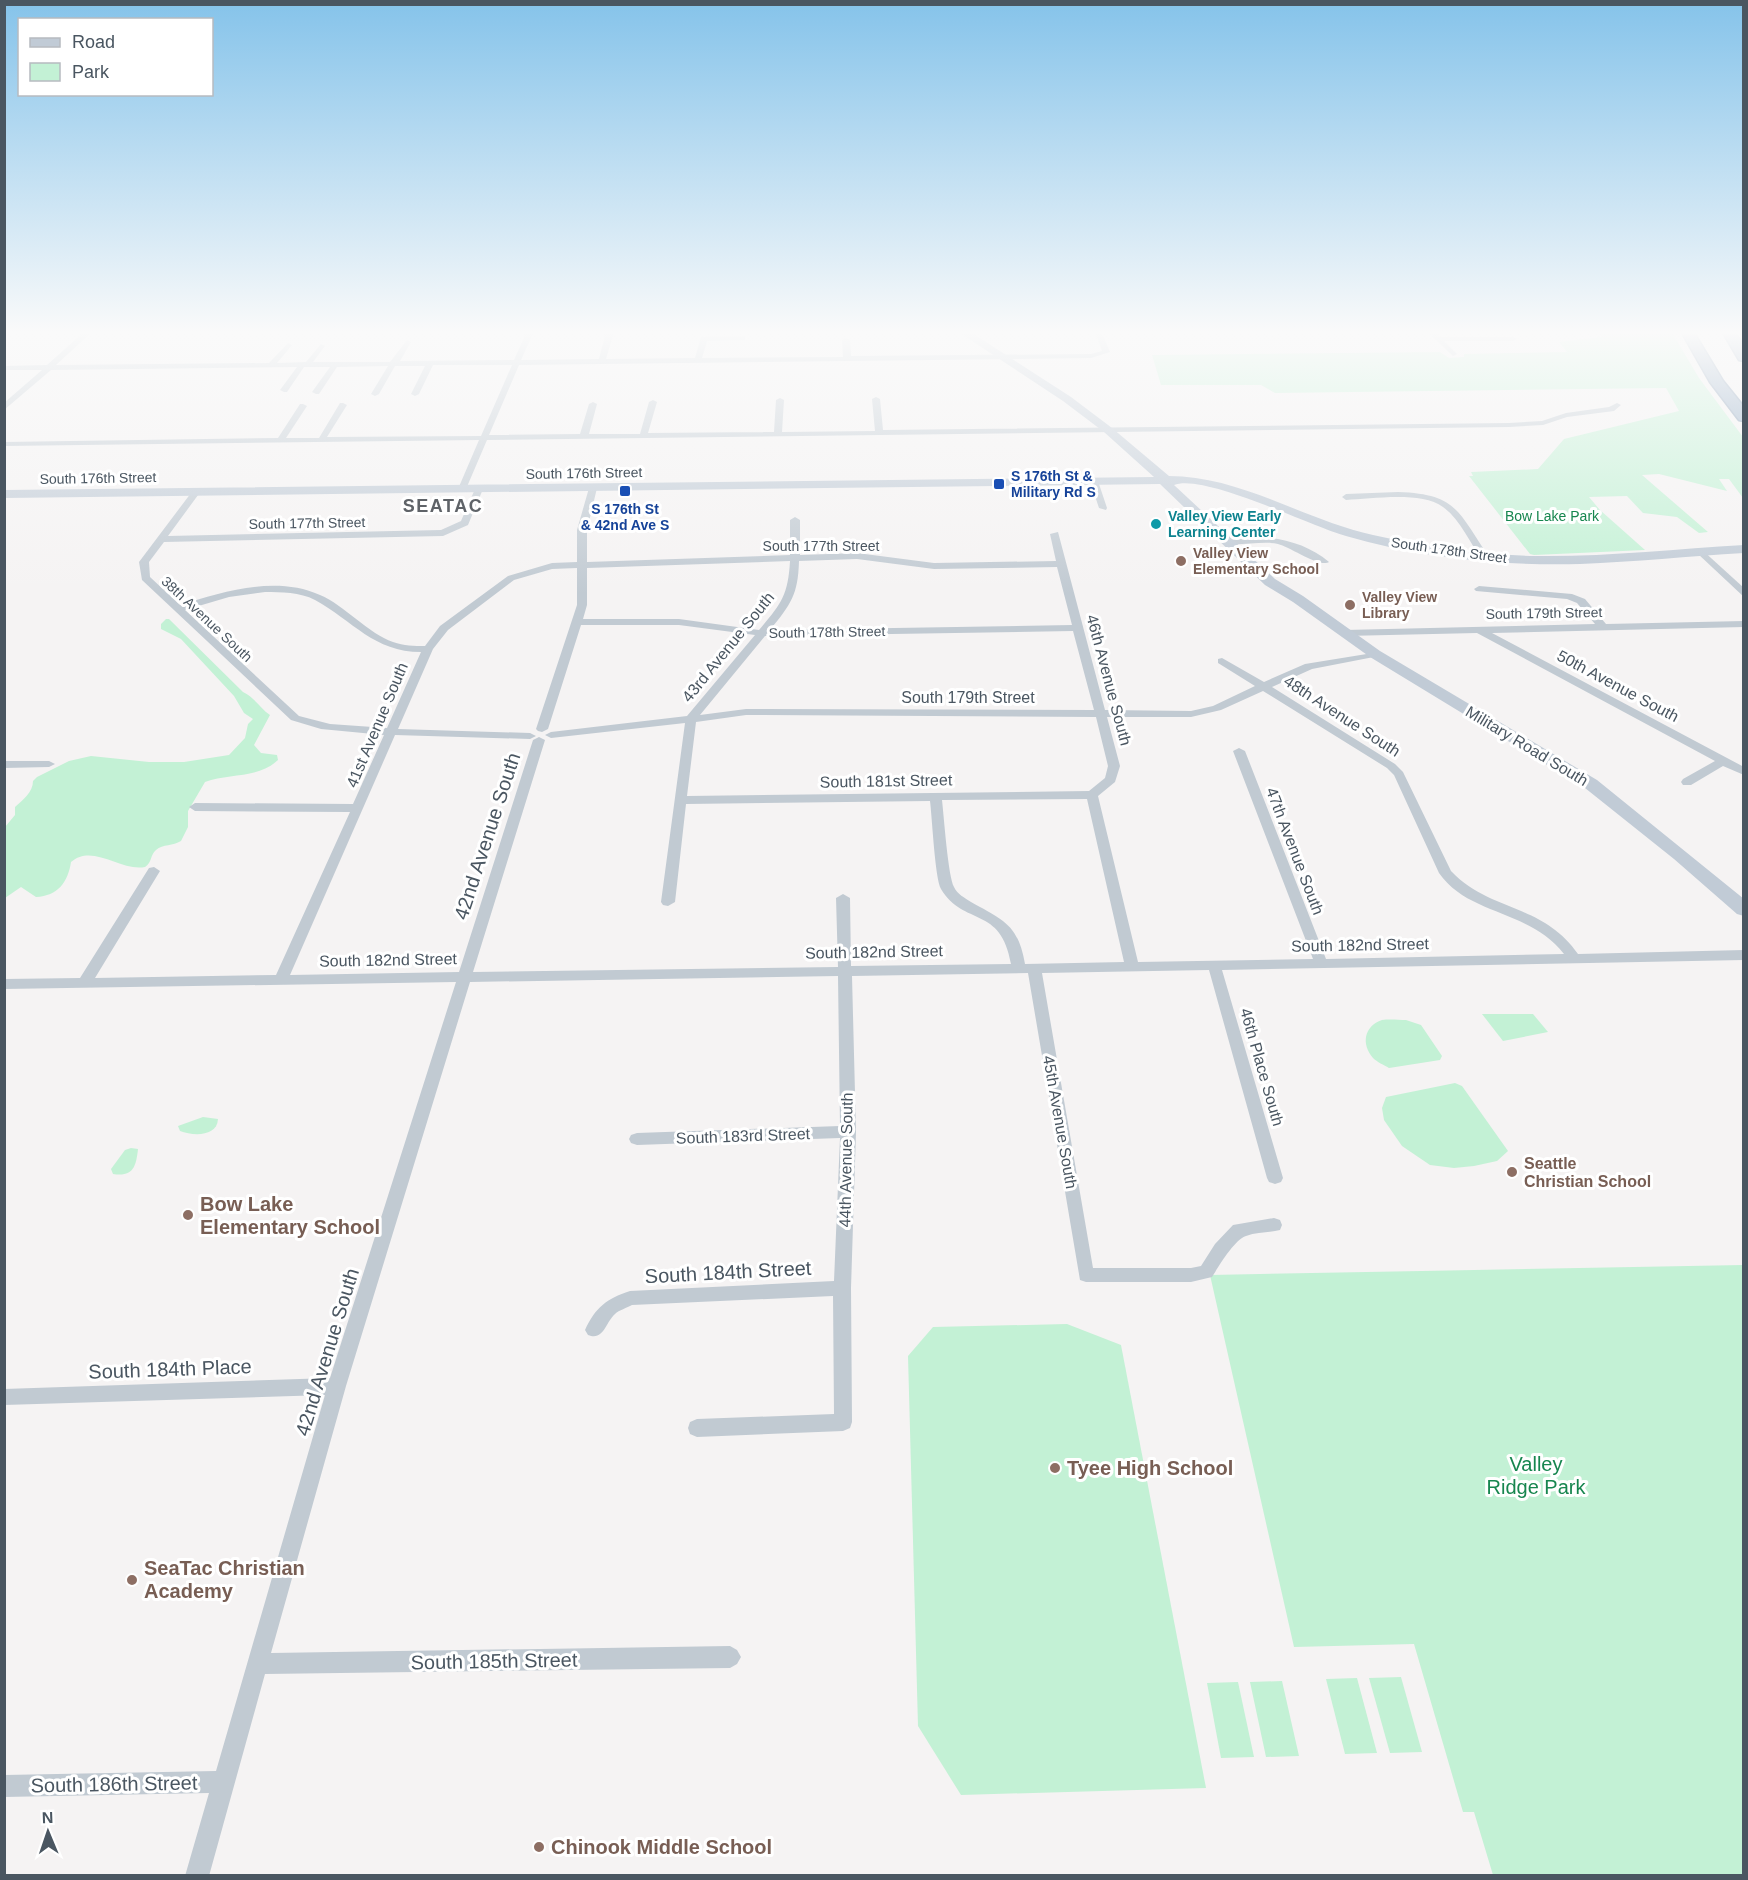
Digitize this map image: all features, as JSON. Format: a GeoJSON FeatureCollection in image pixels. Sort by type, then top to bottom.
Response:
{"type":"FeatureCollection","features":[{"type":"Feature","properties":{"kind":"street"},"geometry":{"type":"LineString","coordinates":[[281,440],[295,419]]}},
{"type":"Feature","properties":{"kind":"street"},"geometry":{"type":"LineString","coordinates":[[322,440],[335,419]]}},
{"type":"Feature","properties":{"kind":"street"},"geometry":{"type":"LineString","coordinates":[[462,489],[492,419]]}},
{"type":"Feature","properties":{"kind":"street"},"geometry":{"type":"LineString","coordinates":[[584,436],[589,419]]}},
{"type":"Feature","properties":{"kind":"street"},"geometry":{"type":"LineString","coordinates":[[643,435],[649,419]]}},
{"type":"Feature","properties":{"kind":"street"},"geometry":{"type":"LineString","coordinates":[[778,433],[779,419]]}},
{"type":"Feature","properties":{"kind":"street"},"geometry":{"type":"LineString","coordinates":[[878,419],[879,432]]}},
{"type":"Feature","properties":{"kind":"street","name":"Military Road South"},"geometry":{"type":"LineString","coordinates":[[1093,419],[1164,480],[1179,489],[1270,582],[1298,599],[1375,654],[1591,784],[1680,855],[1743,910]]}},
{"type":"Feature","properties":{"kind":"street"},"geometry":{"type":"LineString","coordinates":[[4,444],[1530,425],[1553,419]]}},
{"type":"Feature","properties":{"kind":"street","name":"South 176th Street"},"geometry":{"type":"LineString","coordinates":[[4,494],[1164,480]]}},
{"type":"Feature","properties":{"kind":"street","name":"South 178th Street"},"geometry":{"type":"LineString","coordinates":[[1164,480],[1189,480],[1220,486],[1309,520],[1368,538],[1419,549],[1485,558],[1570,560],[1743,549]]}},
{"type":"Feature","properties":{"kind":"street"},"geometry":{"type":"LineString","coordinates":[[1094,481],[1103,508]]}},
{"type":"Feature","properties":{"kind":"street","name":"42nd Avenue South"},"geometry":{"type":"LineString","coordinates":[[197,1875],[338,1386],[464,977],[577,622],[583,596],[582,530],[594,488]]}},
{"type":"Feature","properties":{"kind":"street","name":"South 177th Street"},"geometry":{"type":"LineString","coordinates":[[162,539],[433,534],[453,531],[465,523],[479,489]]}},
{"type":"Feature","properties":{"kind":"street","name":"38th Avenue South"},"geometry":{"type":"LineString","coordinates":[[197,491],[144,562],[143,571],[147,583],[295,718],[306,723]]}},
{"type":"Feature","properties":{"kind":"street"},"geometry":{"type":"LineString","coordinates":[[1346,497],[1418,496],[1436,499],[1447,506],[1485,558]]}},
{"type":"Feature","properties":{"kind":"street","name":"43rd Avenue South"},"geometry":{"type":"LineString","coordinates":[[668,903],[691,718],[790,596],[795,520]]}},
{"type":"Feature","properties":{"kind":"street","name":"46th Avenue South"},"geometry":{"type":"LineString","coordinates":[[1055,534],[1060,564],[1114,765],[1111,780],[1092,795]]}},
{"type":"Feature","properties":{"kind":"street"},"geometry":{"type":"LineString","coordinates":[[1232,541],[1259,537],[1275,539],[1324,562]]}},
{"type":"Feature","properties":{"kind":"street"},"geometry":{"type":"LineString","coordinates":[[1700,552],[1743,594]]}},
{"type":"Feature","properties":{"kind":"street","name":"South 177th Street"},"geometry":{"type":"LineString","coordinates":[[581,564],[857,556],[934,566],[1060,564]]}},
{"type":"Feature","properties":{"kind":"street","name":"41st Avenue South"},"geometry":{"type":"LineString","coordinates":[[281,980],[428,649],[444,628],[510,578],[533,570],[581,564]]}},
{"type":"Feature","properties":{"kind":"street"},"geometry":{"type":"LineString","coordinates":[[1479,589],[1569,596],[1581,601],[1602,626]]}},
{"type":"Feature","properties":{"kind":"street"},"geometry":{"type":"LineString","coordinates":[[177,609],[227,594],[248,591],[307,593],[317,597],[387,644],[407,649],[428,649]]}},
{"type":"Feature","properties":{"kind":"street","name":"South 178th Street"},"geometry":{"type":"LineString","coordinates":[[577,622],[679,622],[762,633],[1078,628]]}},
{"type":"Feature","properties":{"kind":"street","name":"South 179th Street"},"geometry":{"type":"LineString","coordinates":[[1345,633],[1743,624]]}},
{"type":"Feature","properties":{"kind":"street","name":"50th Avenue South"},"geometry":{"type":"LineString","coordinates":[[1477,629],[1743,771]]}},
{"type":"Feature","properties":{"kind":"street","name":"South 179th Street"},"geometry":{"type":"LineString","coordinates":[[306,723],[392,731],[540,735],[606,730],[746,712],[1100,715],[1205,712],[1267,687],[1277,679],[1309,666],[1375,654]]}},
{"type":"Feature","properties":{"kind":"street","name":"48th Avenue South"},"geometry":{"type":"LineString","coordinates":[[1222,661],[1391,766],[1399,774],[1445,873],[1453,883],[1473,897],[1535,922],[1563,943],[1575,959]]}},
{"type":"Feature","properties":{"kind":"street","name":"47th Avenue South"},"geometry":{"type":"LineString","coordinates":[[1239,751],[1321,963]]}},
{"type":"Feature","properties":{"kind":"street"},"geometry":{"type":"LineString","coordinates":[[1688,782],[1723,761]]}},
{"type":"Feature","properties":{"kind":"street"},"geometry":{"type":"LineString","coordinates":[[4,765],[49,764]]}},
{"type":"Feature","properties":{"kind":"street"},"geometry":{"type":"LineString","coordinates":[[1092,795],[1132,968]]}},
{"type":"Feature","properties":{"kind":"street","name":"South 181st Street"},"geometry":{"type":"LineString","coordinates":[[681,800],[1092,795]]}},
{"type":"Feature","properties":{"kind":"street","name":"45th Avenue South"},"geometry":{"type":"LineString","coordinates":[[936,796],[945,886],[956,899],[1002,925],[1027,968],[1086,1275],[1191,1275],[1206,1272],[1221,1249],[1239,1230],[1274,1225]]}},
{"type":"Feature","properties":{"kind":"street"},"geometry":{"type":"LineString","coordinates":[[195,807],[359,808]]}},
{"type":"Feature","properties":{"kind":"street"},"geometry":{"type":"LineString","coordinates":[[85,982],[154,871]]}},
{"type":"Feature","properties":{"kind":"street","name":"44th Avenue South"},"geometry":{"type":"LineString","coordinates":[[697,1428],[843,1422],[842,1288],[848,1132],[843,898]]}},
{"type":"Feature","properties":{"kind":"street","name":"South 182nd Street"},"geometry":{"type":"LineString","coordinates":[[4,984],[845,970],[1132,968],[1743,955]]}},
{"type":"Feature","properties":{"kind":"street","name":"46th Place South"},"geometry":{"type":"LineString","coordinates":[[1214,965],[1275,1178]]}},
{"type":"Feature","properties":{"kind":"street","name":"South 183rd Street"},"geometry":{"type":"LineString","coordinates":[[637,1139],[848,1132]]}},
{"type":"Feature","properties":{"kind":"street","name":"South 184th Street"},"geometry":{"type":"LineString","coordinates":[[594,1330],[608,1309],[630,1298],[842,1288]]}},
{"type":"Feature","properties":{"kind":"street","name":"South 184th Place"},"geometry":{"type":"LineString","coordinates":[[4,1397],[338,1386]]}},
{"type":"Feature","properties":{"kind":"street","name":"South 185th Street"},"geometry":{"type":"LineString","coordinates":[[258,1664],[730,1657]]}},
{"type":"Feature","properties":{"kind":"street","name":"South 186th Street"},"geometry":{"type":"LineString","coordinates":[[4,1786],[224,1782]]}},
{"type":"Feature","properties":{"kind":"green space","name":"Bow Lake Park"},"geometry":{"type":"Polygon","coordinates":[[[1647,419],[1729,419],[1743,437],[1743,498],[1729,479],[1719,479],[1727,491],[1659,474],[1642,475],[1708,532],[1699,533],[1677,517],[1643,513],[1627,496],[1589,497],[1600,510],[1645,550],[1530,554],[1469,476],[1473,476],[1471,472],[1538,469],[1564,439],[1647,419]]]}},
{"type":"Feature","properties":{"kind":"green space"},"geometry":{"type":"Polygon","coordinates":[[[169,619],[243,692],[270,715],[254,745],[261,753],[277,755],[278,760],[262,770],[205,782],[188,811],[188,827],[181,841],[156,850],[145,867],[126,866],[88,855],[71,862],[64,882],[56,891],[36,897],[21,887],[5,898],[5,827],[15,815],[15,807],[24,799],[37,777],[69,761],[91,756],[149,762],[184,762],[229,755],[245,738],[248,724],[253,719],[244,713],[234,696],[181,639],[161,629],[161,624],[169,619]]]}},
{"type":"Feature","properties":{"kind":"green space"},"geometry":{"type":"Polygon","coordinates":[[[1482,1014],[1533,1014],[1548,1032],[1503,1041],[1482,1014]]]}},
{"type":"Feature","properties":{"kind":"green space"},"geometry":{"type":"Polygon","coordinates":[[[1382,1020],[1406,1020],[1421,1025],[1442,1056],[1440,1060],[1389,1068],[1373,1058],[1366,1041],[1371,1026],[1382,1020]]]}},
{"type":"Feature","properties":{"kind":"green space"},"geometry":{"type":"Polygon","coordinates":[[[1455,1083],[1462,1086],[1508,1151],[1497,1161],[1454,1168],[1430,1165],[1402,1146],[1384,1120],[1382,1108],[1386,1097],[1455,1083]]]}},
{"type":"Feature","properties":{"kind":"green space"},"geometry":{"type":"Polygon","coordinates":[[[203,1117],[218,1119],[217,1125],[204,1134],[180,1131],[178,1126],[203,1117]]]}},
{"type":"Feature","properties":{"kind":"green space"},"geometry":{"type":"Polygon","coordinates":[[[138,1149],[132,1169],[125,1174],[113,1174],[111,1169],[125,1150],[138,1149]]]}},
{"type":"Feature","properties":{"kind":"green space","name":"Valley Ridge Park"},"geometry":{"type":"Polygon","coordinates":[[[1743,1265],[1743,1875],[1493,1875],[1474,1812],[1463,1812],[1414,1644],[1294,1647],[1210,1275],[1743,1265]]]}},
{"type":"Feature","properties":{"kind":"green space"},"geometry":{"type":"Polygon","coordinates":[[[1067,1324],[1121,1345],[1206,1788],[961,1795],[918,1726],[908,1356],[933,1327],[1067,1324]]]}},
{"type":"Feature","properties":{"kind":"green space"},"geometry":{"type":"Polygon","coordinates":[[[1401,1677],[1422,1752],[1390,1753],[1369,1678],[1401,1677]]]}},
{"type":"Feature","properties":{"kind":"green space"},"geometry":{"type":"Polygon","coordinates":[[[1357,1678],[1377,1753],[1345,1754],[1326,1679],[1357,1678]]]}},
{"type":"Feature","properties":{"kind":"green space"},"geometry":{"type":"Polygon","coordinates":[[[1282,1681],[1299,1756],[1266,1757],[1250,1682],[1282,1681]]]}},
{"type":"Feature","properties":{"kind":"green space"},"geometry":{"type":"Polygon","coordinates":[[[1238,1682],[1254,1757],[1221,1758],[1207,1683],[1238,1682]]]}},
{"type":"Feature","properties":{"kind":"place","name":"S 176th St & Military Rd S"},"geometry":{"type":"Point","coordinates":[999,484]}},
{"type":"Feature","properties":{"kind":"place","name":"S 176th St & 42nd Ave S"},"geometry":{"type":"Point","coordinates":[625,491]}},
{"type":"Feature","properties":{"kind":"place","name":"Valley View Early Learning Center"},"geometry":{"type":"Point","coordinates":[1156,524]}},
{"type":"Feature","properties":{"kind":"place","name":"Valley View Elementary School"},"geometry":{"type":"Point","coordinates":[1181,561]}},
{"type":"Feature","properties":{"kind":"place","name":"Valley View Library"},"geometry":{"type":"Point","coordinates":[1350,605]}},
{"type":"Feature","properties":{"kind":"place","name":"Seattle Christian School"},"geometry":{"type":"Point","coordinates":[1512,1172]}},
{"type":"Feature","properties":{"kind":"place","name":"Bow Lake Elementary School"},"geometry":{"type":"Point","coordinates":[188,1215]}},
{"type":"Feature","properties":{"kind":"place","name":"Tyee High School"},"geometry":{"type":"Point","coordinates":[1055,1468]}},
{"type":"Feature","properties":{"kind":"place","name":"SeaTac Christian Academy"},"geometry":{"type":"Point","coordinates":[132,1580]}},
{"type":"Feature","properties":{"kind":"place","name":"Chinook Middle School"},"geometry":{"type":"Point","coordinates":[539,1847]}},
{"type":"Feature","properties":{"kind":"district","name":"SEATAC"},"geometry":{"type":"Point","coordinates":[443,506]}}]}
